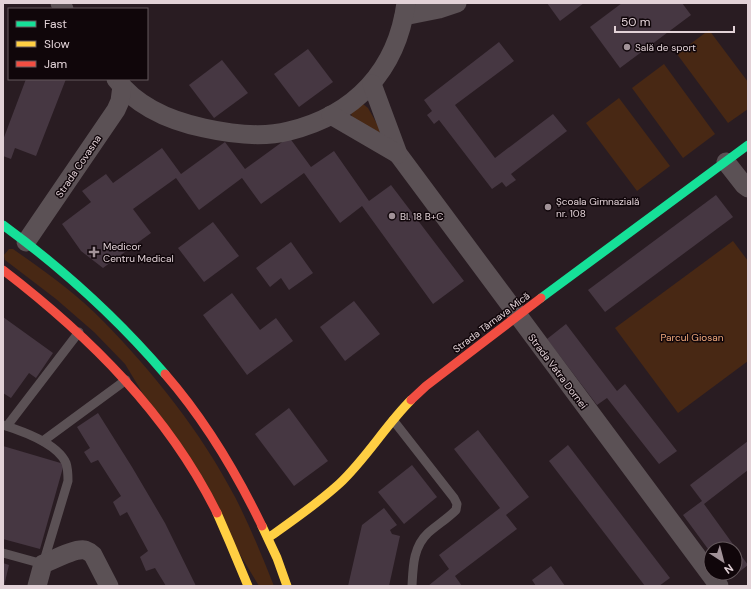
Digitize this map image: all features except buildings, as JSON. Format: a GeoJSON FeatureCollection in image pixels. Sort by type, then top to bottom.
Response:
{"type":"FeatureCollection","features":[{"type":"Feature","properties":{"kind":"main road","name":"Strada Târnava Mică"},"geometry":{"type":"LineString","coordinates":[[268,538],[340,484],[360,462],[404,405],[426,386],[517,316],[748,145]]}},
{"type":"Feature","properties":{"kind":"main road"},"geometry":{"type":"LineString","coordinates":[[3,225],[26,242],[102,305],[138,341],[169,378],[204,424],[241,483],[268,538],[287,586]]}},
{"type":"Feature","properties":{"kind":"main road"},"geometry":{"type":"LineString","coordinates":[[3,270],[79,332],[96,348],[126,380],[159,421],[193,471],[211,501],[248,586]]}},
{"type":"Feature","properties":{"kind":"street"},"geometry":{"type":"LineString","coordinates":[[405,9],[439,9],[457,3]]}},
{"type":"Feature","properties":{"kind":"street","name":"Strada Covasna"},"geometry":{"type":"LineString","coordinates":[[119,83],[143,104],[170,118],[189,125],[221,132],[258,134],[288,132],[331,115],[354,100],[372,84],[387,63],[398,37],[405,9]]}},
{"type":"Feature","properties":{"kind":"street","name":"Strada Covasna"},"geometry":{"type":"LineString","coordinates":[[26,242],[116,110],[120,101],[119,83]]}},
{"type":"Feature","properties":{"kind":"street","name":"Strada Vatra Dornei"},"geometry":{"type":"LineString","coordinates":[[372,84],[398,154],[719,586]]}},
{"type":"Feature","properties":{"kind":"street","name":"Strada Vatra Dornei"},"geometry":{"type":"LineString","coordinates":[[331,115],[398,154]]}},
{"type":"Feature","properties":{"kind":"street"},"geometry":{"type":"LineString","coordinates":[[726,162],[748,188]]}},
{"type":"Feature","properties":{"kind":"street"},"geometry":{"type":"LineString","coordinates":[[37,586],[43,564],[77,551],[84,550],[89,551],[93,555],[108,586]]}},
{"type":"Feature","properties":{"kind":"lane"},"geometry":{"type":"LineString","coordinates":[[3,553],[43,564],[68,481],[68,471],[64,459],[43,441],[5,426],[79,332]]}},
{"type":"Feature","properties":{"kind":"lane"},"geometry":{"type":"LineString","coordinates":[[43,441],[126,380]]}},
{"type":"Feature","properties":{"kind":"lane"},"geometry":{"type":"LineString","coordinates":[[392,420],[454,498],[457,504],[456,510],[429,532],[419,544],[413,567],[412,586]]}},
{"type":"Feature","properties":{"kind":"green space"},"geometry":{"type":"Polygon","coordinates":[[[709,30],[748,82],[748,109],[728,123],[677,54],[709,30]]]}},
{"type":"Feature","properties":{"kind":"green space"},"geometry":{"type":"Polygon","coordinates":[[[664,64],[715,134],[683,158],[632,88],[664,64]]]}},
{"type":"Feature","properties":{"kind":"green space"},"geometry":{"type":"Polygon","coordinates":[[[619,98],[670,166],[637,191],[586,123],[619,98]]]}},
{"type":"Feature","properties":{"kind":"green space"},"geometry":{"type":"Polygon","coordinates":[[[363,104],[368,108],[380,129],[380,132],[353,119],[351,114],[352,111],[363,104]]]}},
{"type":"Feature","properties":{"kind":"green space","name":"Parcul Giosan"},"geometry":{"type":"Polygon","coordinates":[[[733,241],[748,261],[748,361],[678,413],[615,328],[733,241]]]}},
{"type":"Feature","properties":{"kind":"green space"},"geometry":{"type":"Polygon","coordinates":[[[9,249],[13,249],[48,274],[93,311],[158,382],[192,426],[222,473],[251,530],[274,586],[259,586],[125,364],[94,332],[56,299],[5,260],[4,255],[9,249]]]}},
{"type":"Feature","properties":{"kind":"traffic: fast"},"geometry":{"type":"LineString","coordinates":[[541,298],[748,145]]}},
{"type":"Feature","properties":{"kind":"traffic: fast"},"geometry":{"type":"LineString","coordinates":[[3,225],[47,259],[88,295],[128,333],[165,374]]}},
{"type":"Feature","properties":{"kind":"traffic: slow"},"geometry":{"type":"LineString","coordinates":[[268,538],[339,484],[358,464],[411,400]]}},
{"type":"Feature","properties":{"kind":"traffic: slow"},"geometry":{"type":"LineString","coordinates":[[217,513],[248,586]]}},
{"type":"Feature","properties":{"kind":"traffic: slow"},"geometry":{"type":"LineString","coordinates":[[262,526],[277,558],[287,586]]}},
{"type":"Feature","properties":{"kind":"traffic: jam"},"geometry":{"type":"LineString","coordinates":[[3,270],[66,322],[124,379],[175,443],[197,477],[217,513]]}},
{"type":"Feature","properties":{"kind":"traffic: jam"},"geometry":{"type":"LineString","coordinates":[[411,400],[426,386],[541,298]]}},
{"type":"Feature","properties":{"kind":"traffic: jam"},"geometry":{"type":"LineString","coordinates":[[165,374],[180,392],[219,447],[242,486],[262,526]]}},
{"type":"Feature","properties":{"kind":"place","name":"Sală de sport"},"geometry":{"type":"Point","coordinates":[627,47]}},
{"type":"Feature","properties":{"kind":"place","name":"Școala Gimnazială nr. 108"},"geometry":{"type":"Point","coordinates":[548,207]}},
{"type":"Feature","properties":{"kind":"place","name":"Bl. 18 B+C"},"geometry":{"type":"Point","coordinates":[392,216]}},
{"type":"Feature","properties":{"kind":"place","name":"Medicor Centru Medical"},"geometry":{"type":"Point","coordinates":[94,252]}}]}
